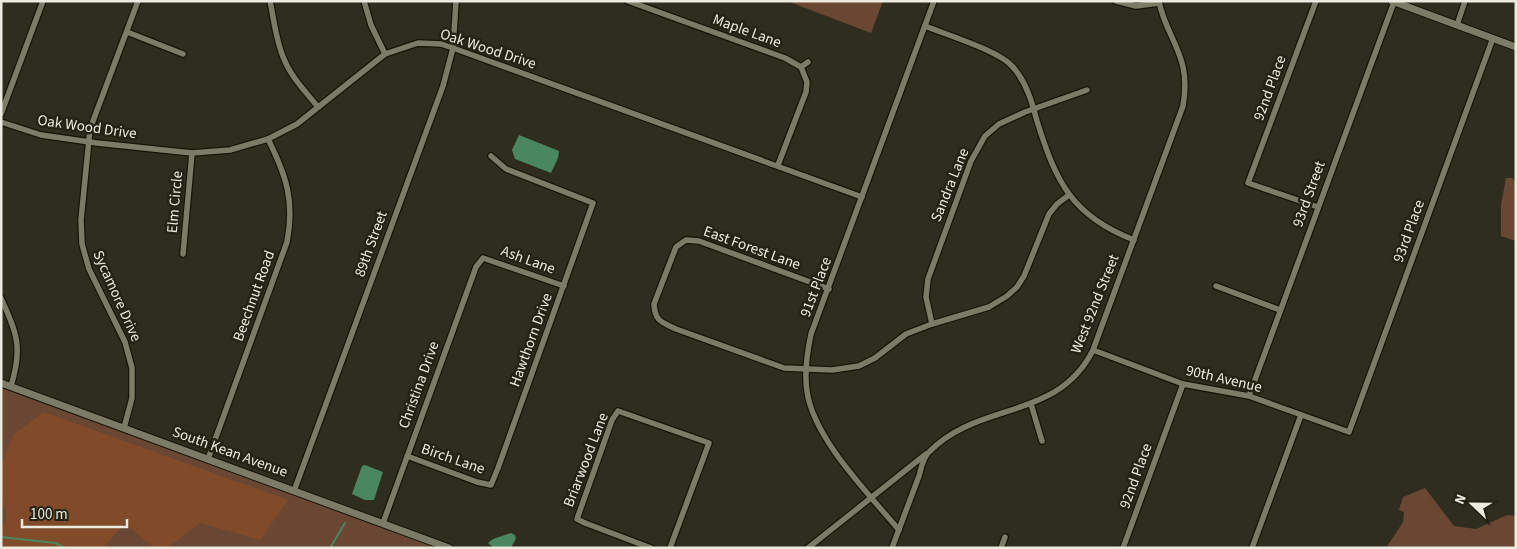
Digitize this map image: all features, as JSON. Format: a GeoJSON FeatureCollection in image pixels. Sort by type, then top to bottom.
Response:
{"type":"FeatureCollection","features":[{"type":"Feature","properties":{"kind":"street"},"geometry":{"type":"LineString","coordinates":[[1,114],[43,1]]}},
{"type":"Feature","properties":{"kind":"street","name":"Sycamore Drive"},"geometry":{"type":"LineString","coordinates":[[124,428],[133,390],[129,353],[89,269],[82,244],[81,220],[90,129],[138,1]]}},
{"type":"Feature","properties":{"kind":"street"},"geometry":{"type":"LineString","coordinates":[[270,1],[284,59],[297,82],[318,107]]}},
{"type":"Feature","properties":{"kind":"street"},"geometry":{"type":"LineString","coordinates":[[364,1],[371,25],[385,54]]}},
{"type":"Feature","properties":{"kind":"street","name":"89th Street"},"geometry":{"type":"LineString","coordinates":[[294,490],[440,96],[452,48],[456,1]]}},
{"type":"Feature","properties":{"kind":"street","name":"Maple Lane"},"geometry":{"type":"LineString","coordinates":[[628,1],[785,58],[801,66]]}},
{"type":"Feature","properties":{"kind":"street","name":"91st Place"},"geometry":{"type":"LineString","coordinates":[[871,497],[826,441],[810,404],[807,392],[806,369],[811,334],[934,1]]}},
{"type":"Feature","properties":{"kind":"street"},"geometry":{"type":"LineString","coordinates":[[1116,1],[1136,6],[1159,2]]}},
{"type":"Feature","properties":{"kind":"street","name":"92nd Place"},"geometry":{"type":"LineString","coordinates":[[1316,1],[1248,183],[1318,207]]}},
{"type":"Feature","properties":{"kind":"street"},"geometry":{"type":"LineString","coordinates":[[1458,25],[1465,1]]}},
{"type":"Feature","properties":{"kind":"street","name":"West 92nd Street"},"geometry":{"type":"LineString","coordinates":[[871,497],[961,428],[976,421],[1031,404],[1055,392],[1070,380],[1093,350],[1180,115],[1184,97],[1183,67],[1162,15],[1159,2]]}},
{"type":"Feature","properties":{"kind":"street"},"geometry":{"type":"LineString","coordinates":[[1393,2],[1516,47]]}},
{"type":"Feature","properties":{"kind":"street","name":"93rd Street"},"geometry":{"type":"LineString","coordinates":[[1249,396],[1393,2]]}},
{"type":"Feature","properties":{"kind":"street"},"geometry":{"type":"LineString","coordinates":[[925,26],[992,53],[1005,60],[1015,70],[1024,83],[1056,174],[1069,195],[1097,222],[1134,240]]}},
{"type":"Feature","properties":{"kind":"street"},"geometry":{"type":"LineString","coordinates":[[127,32],[183,54]]}},
{"type":"Feature","properties":{"kind":"street","name":"93rd Place"},"geometry":{"type":"LineString","coordinates":[[1349,432],[1493,38]]}},
{"type":"Feature","properties":{"kind":"street","name":"Oak Wood Drive"},"geometry":{"type":"LineString","coordinates":[[1,122],[41,135],[88,142],[192,153],[230,150],[268,139],[297,124],[385,54],[418,43],[441,44],[862,196]]}},
{"type":"Feature","properties":{"kind":"street"},"geometry":{"type":"LineString","coordinates":[[778,166],[806,92],[807,82],[801,66],[808,62]]}},
{"type":"Feature","properties":{"kind":"street","name":"Sandra Lane"},"geometry":{"type":"LineString","coordinates":[[932,324],[926,297],[928,279],[975,152],[985,136],[999,124],[1087,90]]}},
{"type":"Feature","properties":{"kind":"street","name":"Beechnut Road"},"geometry":{"type":"LineString","coordinates":[[208,459],[287,242],[290,203],[288,189],[268,139]]}},
{"type":"Feature","properties":{"kind":"street","name":"Elm Circle"},"geometry":{"type":"LineString","coordinates":[[184,254],[192,153]]}},
{"type":"Feature","properties":{"kind":"street","name":"Hawthorn Drive"},"geometry":{"type":"LineString","coordinates":[[490,485],[498,468],[594,203],[506,169],[491,156]]}},
{"type":"Feature","properties":{"kind":"street"},"geometry":{"type":"LineString","coordinates":[[806,369],[832,370],[859,366],[875,358],[906,334],[989,307],[998,302],[1017,287],[1032,260],[1049,214],[1056,204],[1069,195]]}},
{"type":"Feature","properties":{"kind":"street","name":"East Forest Lane"},"geometry":{"type":"LineString","coordinates":[[806,369],[784,368],[774,365],[676,330],[660,321],[654,314],[654,304],[676,247],[686,240],[699,241],[828,289]]}},
{"type":"Feature","properties":{"kind":"street","name":"Ash Lane"},"geometry":{"type":"LineString","coordinates":[[483,258],[564,286]]}},
{"type":"Feature","properties":{"kind":"street","name":"Christina Drive"},"geometry":{"type":"LineString","coordinates":[[383,523],[472,274],[483,258]]}},
{"type":"Feature","properties":{"kind":"street"},"geometry":{"type":"LineString","coordinates":[[1216,286],[1280,310]]}},
{"type":"Feature","properties":{"kind":"street"},"geometry":{"type":"LineString","coordinates":[[1,298],[16,333],[18,347],[17,364],[11,386]]}},
{"type":"Feature","properties":{"kind":"street","name":"90th Avenue"},"geometry":{"type":"LineString","coordinates":[[1093,350],[1183,384],[1249,396],[1349,432]]}},
{"type":"Feature","properties":{"kind":"street","name":"South Kean Avenue"},"geometry":{"type":"LineString","coordinates":[[1,383],[449,548]]}},
{"type":"Feature","properties":{"kind":"street","name":"92nd Place"},"geometry":{"type":"LineString","coordinates":[[1122,548],[1183,384]]}},
{"type":"Feature","properties":{"kind":"street"},"geometry":{"type":"LineString","coordinates":[[1031,404],[1042,441]]}},
{"type":"Feature","properties":{"kind":"street","name":"Briarwood Lane"},"geometry":{"type":"LineString","coordinates":[[652,548],[577,519],[612,420],[618,411],[709,443],[670,548]]}},
{"type":"Feature","properties":{"kind":"street"},"geometry":{"type":"LineString","coordinates":[[1252,548],[1301,415]]}},
{"type":"Feature","properties":{"kind":"street"},"geometry":{"type":"LineString","coordinates":[[892,548],[927,453]]}},
{"type":"Feature","properties":{"kind":"street","name":"Birch Lane"},"geometry":{"type":"LineString","coordinates":[[407,456],[490,485]]}},
{"type":"Feature","properties":{"kind":"street"},"geometry":{"type":"LineString","coordinates":[[808,548],[871,497],[899,530]]}},
{"type":"Feature","properties":{"kind":"street"},"geometry":{"type":"LineString","coordinates":[[1001,548],[1005,537]]}},
{"type":"Feature","properties":{"kind":"shaded area"},"geometry":{"type":"Polygon","coordinates":[[[787,1],[883,1],[871,33],[787,1]]]}},
{"type":"Feature","properties":{"kind":"shaded area"},"geometry":{"type":"Polygon","coordinates":[[[519,135],[559,151],[551,173],[515,159],[512,150],[519,135]]]}},
{"type":"Feature","properties":{"kind":"shaded area"},"geometry":{"type":"Polygon","coordinates":[[[1506,178],[1512,178],[1516,182],[1516,241],[1501,236],[1501,205],[1506,178]]]}},
{"type":"Feature","properties":{"kind":"shaded area"},"geometry":{"type":"Polygon","coordinates":[[[1,384],[447,548],[1,548],[1,384]]]}},
{"type":"Feature","properties":{"kind":"shaded area"},"geometry":{"type":"Polygon","coordinates":[[[44,412],[288,500],[260,540],[200,523],[167,548],[154,548],[125,523],[103,548],[1,548],[1,532],[7,515],[1,496],[1,466],[13,435],[44,412]]]}},
{"type":"Feature","properties":{"kind":"shaded area"},"geometry":{"type":"Polygon","coordinates":[[[365,465],[383,472],[374,500],[365,500],[352,494],[362,466],[365,465]]]}},
{"type":"Feature","properties":{"kind":"shaded area"},"geometry":{"type":"Polygon","coordinates":[[[1425,488],[1454,526],[1476,529],[1507,515],[1516,516],[1516,548],[1386,548],[1403,522],[1404,512],[1399,510],[1403,497],[1425,488]]]}},
{"type":"Feature","properties":{"kind":"shaded area"},"geometry":{"type":"Polygon","coordinates":[[[511,533],[516,538],[511,548],[494,548],[488,543],[493,539],[511,533]]]}},
{"type":"Feature","properties":{"kind":"waterway"},"geometry":{"type":"LineString","coordinates":[[330,548],[345,523]]}},
{"type":"Feature","properties":{"kind":"waterway"},"geometry":{"type":"LineString","coordinates":[[1,537],[55,543],[65,548]]}}]}
